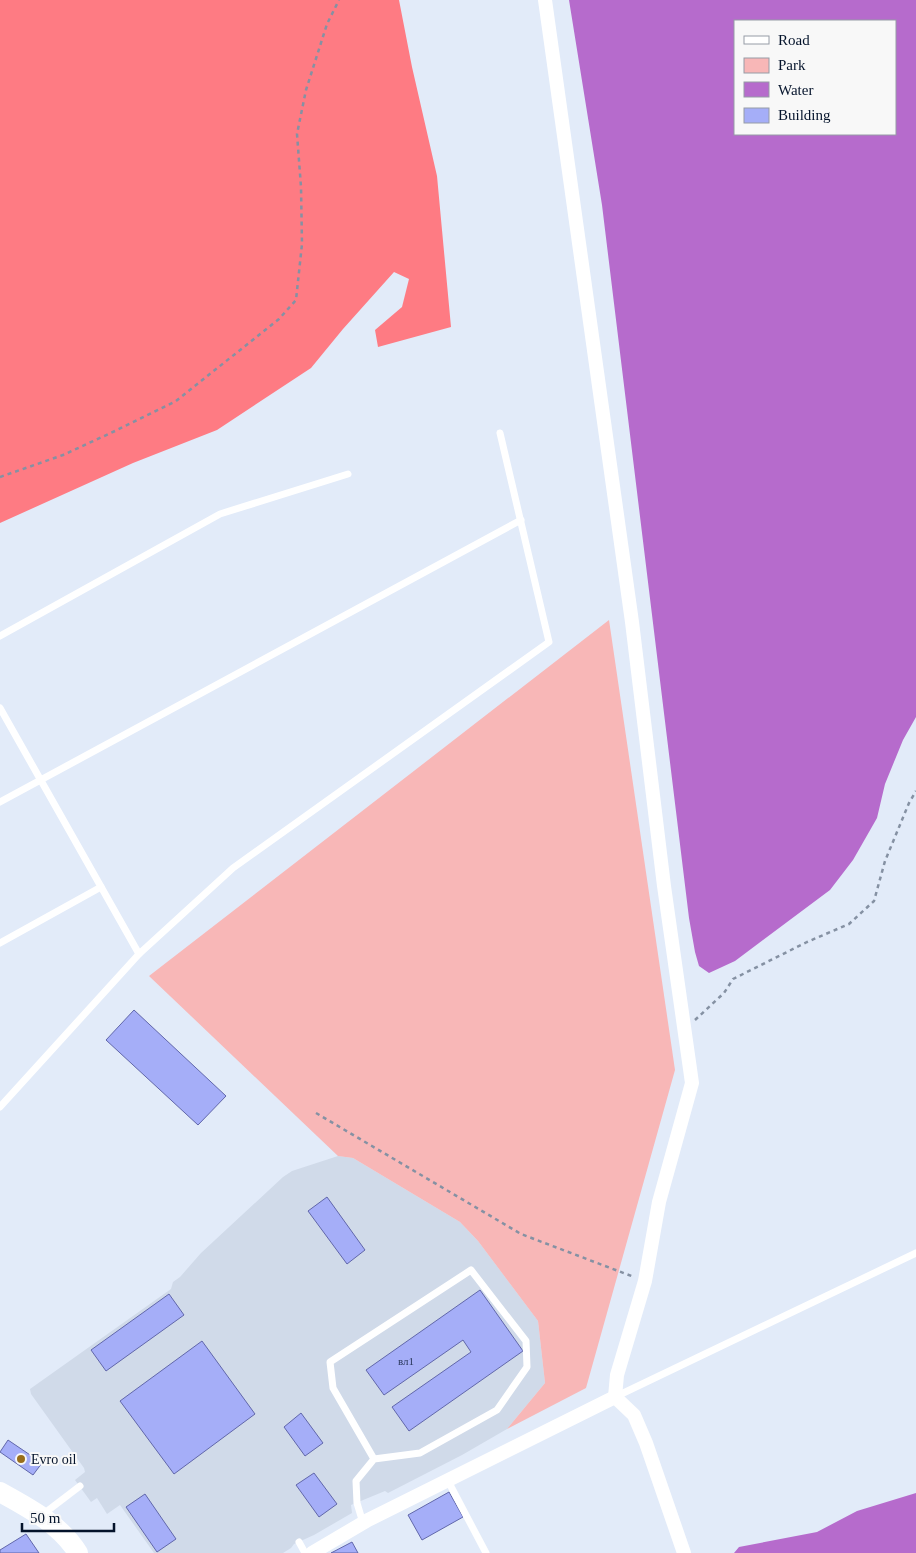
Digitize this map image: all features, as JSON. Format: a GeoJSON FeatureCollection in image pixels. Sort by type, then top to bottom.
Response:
{"type":"FeatureCollection","features":[{"type":"Feature","properties":{"kind":"main road"},"geometry":{"type":"LineString","coordinates":[[0,1492],[54,1526],[78,1553]]}},
{"type":"Feature","properties":{"kind":"street"},"geometry":{"type":"LineString","coordinates":[[545,0],[632,622],[664,886],[692,1083],[660,1202],[645,1281],[617,1375],[615,1397]]}},
{"type":"Feature","properties":{"kind":"street"},"geometry":{"type":"LineString","coordinates":[[312,1553],[363,1523],[447,1479],[615,1397]]}},
{"type":"Feature","properties":{"kind":"street"},"geometry":{"type":"LineString","coordinates":[[615,1397],[634,1415],[646,1443],[684,1553]]}},
{"type":"Feature","properties":{"kind":"lane"},"geometry":{"type":"LineString","coordinates":[[0,1107],[139,954],[233,868],[549,642],[500,433]]}},
{"type":"Feature","properties":{"kind":"lane"},"geometry":{"type":"LineString","coordinates":[[0,636],[220,514],[348,474]]}},
{"type":"Feature","properties":{"kind":"lane"},"geometry":{"type":"LineString","coordinates":[[0,802],[520,520]]}},
{"type":"Feature","properties":{"kind":"lane"},"geometry":{"type":"LineString","coordinates":[[0,708],[139,954]]}},
{"type":"Feature","properties":{"kind":"lane"},"geometry":{"type":"LineString","coordinates":[[0,943],[102,887]]}},
{"type":"Feature","properties":{"kind":"lane"},"geometry":{"type":"LineString","coordinates":[[615,1397],[916,1253]]}},
{"type":"Feature","properties":{"kind":"lane"},"geometry":{"type":"LineString","coordinates":[[363,1523],[357,1503],[356,1481],[374,1458],[420,1453],[497,1410],[527,1367],[526,1341],[471,1270],[330,1362],[333,1388],[374,1458]]}},
{"type":"Feature","properties":{"kind":"lane"},"geometry":{"type":"LineString","coordinates":[[447,1479],[486,1553]]}},
{"type":"Feature","properties":{"kind":"lane"},"geometry":{"type":"LineString","coordinates":[[40,1516],[80,1486]]}},
{"type":"Feature","properties":{"kind":"lane"},"geometry":{"type":"LineString","coordinates":[[299,1542],[305,1553]]}},
{"type":"Feature","properties":{"kind":"path"},"geometry":{"type":"LineString","coordinates":[[0,478],[63,454],[176,401],[279,319],[296,300],[302,244],[301,186],[296,134],[306,90],[327,24],[339,0]]}},
{"type":"Feature","properties":{"kind":"path"},"geometry":{"type":"LineString","coordinates":[[685,1030],[724,993],[733,979],[807,942],[849,924],[874,901],[885,860],[916,790]]}},
{"type":"Feature","properties":{"kind":"path"},"geometry":{"type":"LineString","coordinates":[[316,1113],[521,1234],[645,1281]]}},
{"type":"Feature","properties":{"kind":"shaded area"},"geometry":{"type":"Polygon","coordinates":[[[0,0],[399,0],[437,176],[451,327],[378,347],[375,330],[402,307],[409,279],[394,272],[311,368],[217,430],[133,463],[0,523],[0,0]]]}},
{"type":"Feature","properties":{"kind":"shaded area"},"geometry":{"type":"Polygon","coordinates":[[[338,1156],[353,1158],[460,1222],[478,1241],[538,1321],[545,1383],[507,1429],[462,1455],[388,1493],[385,1491],[351,1505],[352,1513],[294,1544],[283,1553],[154,1553],[120,1505],[107,1514],[97,1498],[91,1502],[75,1480],[85,1472],[84,1468],[31,1394],[30,1389],[171,1289],[173,1282],[180,1277],[201,1253],[283,1177],[292,1171],[338,1156]]]}},
{"type":"Feature","properties":{"kind":"green space"},"geometry":{"type":"Polygon","coordinates":[[[609,620],[675,1070],[586,1388],[507,1429],[545,1383],[538,1321],[478,1241],[460,1222],[353,1158],[338,1156],[149,976],[609,620]]]}},
{"type":"Feature","properties":{"kind":"water"},"geometry":{"type":"Polygon","coordinates":[[[569,0],[916,0],[916,717],[903,740],[885,784],[877,818],[853,860],[830,890],[735,961],[709,973],[699,966],[689,918],[602,205],[569,0]]]}},
{"type":"Feature","properties":{"kind":"water"},"geometry":{"type":"Polygon","coordinates":[[[916,1493],[916,1553],[734,1553],[739,1547],[817,1532],[857,1511],[916,1493]]]}},
{"type":"Feature","properties":{"kind":"building"},"geometry":{"type":"Polygon","coordinates":[[[134,1010],[226,1096],[198,1125],[106,1040],[134,1010]]]}},
{"type":"Feature","properties":{"kind":"building"},"geometry":{"type":"Polygon","coordinates":[[[327,1197],[365,1250],[347,1264],[308,1211],[327,1197]]]}},
{"type":"Feature","properties":{"kind":"building"},"geometry":{"type":"Polygon","coordinates":[[[480,1290],[523,1351],[409,1431],[392,1407],[471,1352],[463,1340],[384,1395],[366,1370],[480,1290]]]}},
{"type":"Feature","properties":{"kind":"building"},"geometry":{"type":"Polygon","coordinates":[[[169,1294],[184,1315],[106,1371],[91,1350],[169,1294]]]}},
{"type":"Feature","properties":{"kind":"building"},"geometry":{"type":"Polygon","coordinates":[[[202,1341],[255,1414],[174,1474],[120,1401],[202,1341]]]}},
{"type":"Feature","properties":{"kind":"building"},"geometry":{"type":"Polygon","coordinates":[[[301,1413],[323,1443],[305,1456],[284,1427],[301,1413]]]}},
{"type":"Feature","properties":{"kind":"building"},"geometry":{"type":"Polygon","coordinates":[[[8,1440],[42,1463],[33,1475],[0,1452],[8,1440]]]}},
{"type":"Feature","properties":{"kind":"building"},"geometry":{"type":"Polygon","coordinates":[[[314,1473],[337,1504],[319,1517],[296,1485],[314,1473]]]}},
{"type":"Feature","properties":{"kind":"building"},"geometry":{"type":"Polygon","coordinates":[[[449,1492],[463,1517],[422,1540],[408,1515],[449,1492]]]}},
{"type":"Feature","properties":{"kind":"building"},"geometry":{"type":"Polygon","coordinates":[[[145,1494],[176,1539],[157,1552],[126,1507],[145,1494]]]}},
{"type":"Feature","properties":{"kind":"building"},"geometry":{"type":"Polygon","coordinates":[[[26,1534],[39,1553],[0,1553],[0,1550],[26,1534]]]}},
{"type":"Feature","properties":{"kind":"building"},"geometry":{"type":"Polygon","coordinates":[[[352,1542],[358,1553],[331,1553],[352,1542]]]}},
{"type":"Feature","properties":{"kind":"place","name":"Evro oil"},"geometry":{"type":"Point","coordinates":[21,1459]}}]}
